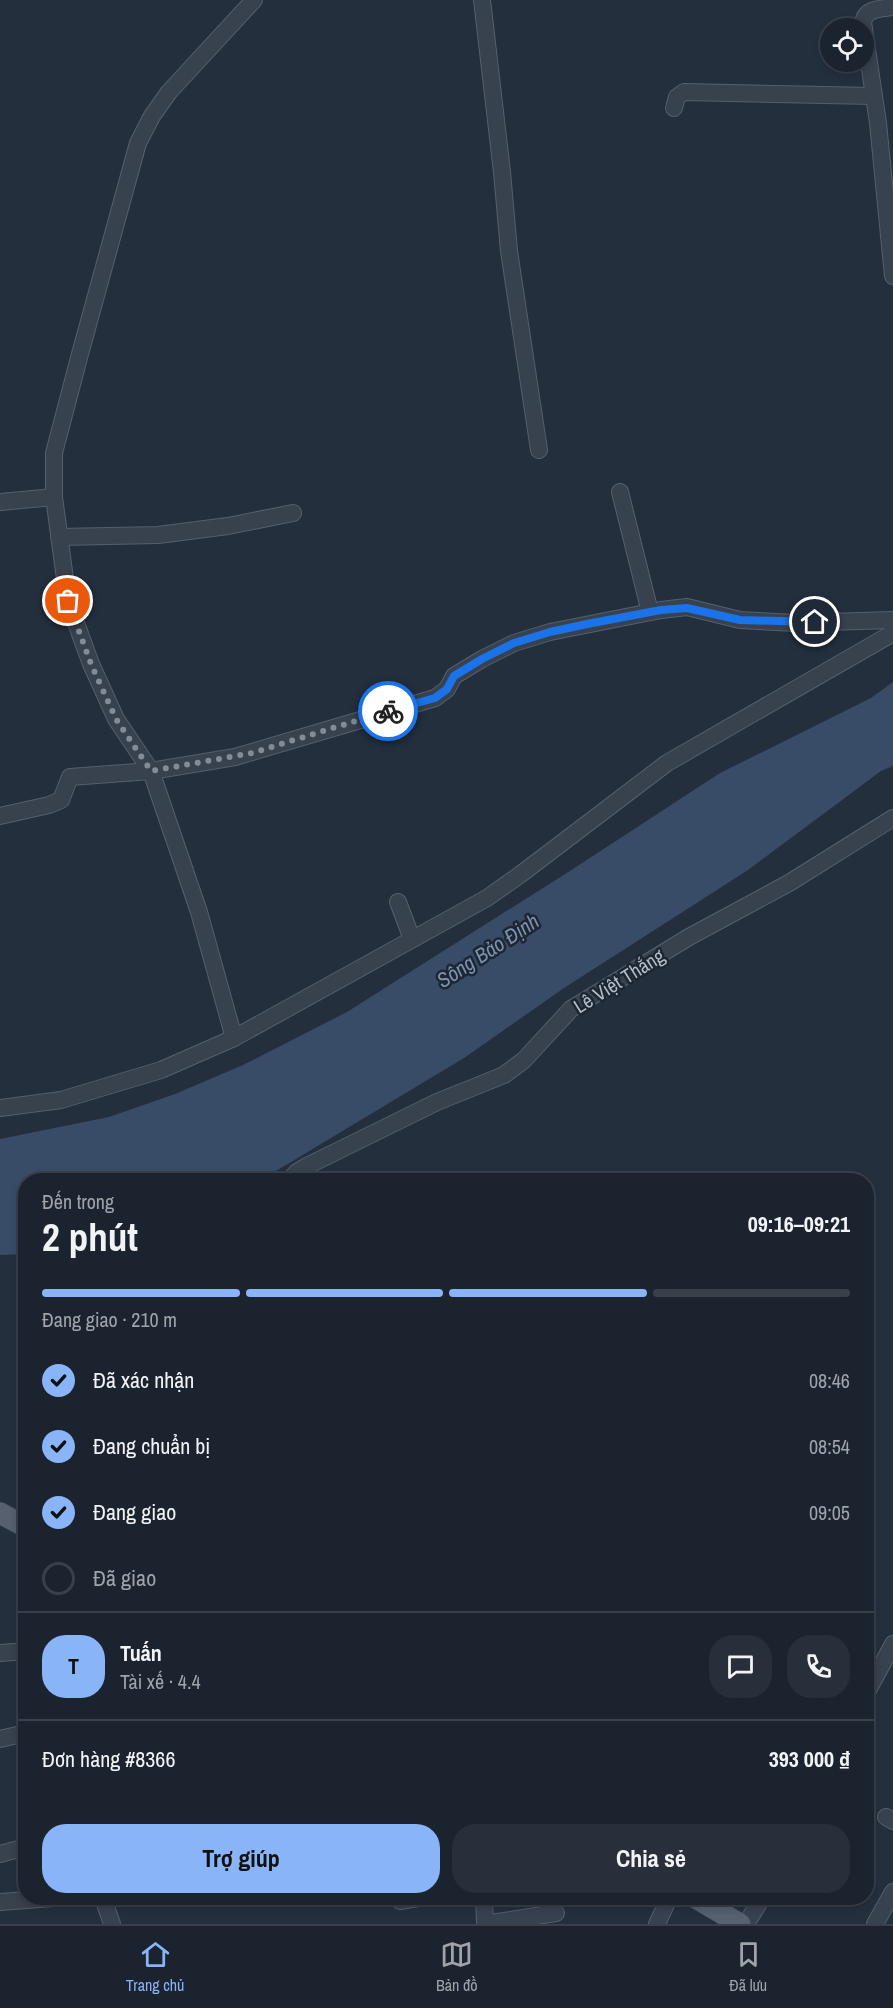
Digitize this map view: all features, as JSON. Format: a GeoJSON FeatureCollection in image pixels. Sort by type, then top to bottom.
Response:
{"type":"FeatureCollection","features":[{"type":"Feature","properties":{"kind":"main road"},"geometry":{"type":"LineString","coordinates":[[0,1513],[18,1523]]}},
{"type":"Feature","properties":{"kind":"main road"},"geometry":{"type":"LineString","coordinates":[[708,1905],[740,1924]]}},
{"type":"Feature","properties":{"kind":"street"},"geometry":{"type":"LineString","coordinates":[[234,1038],[199,912],[151,771],[116,719],[91,664],[68,601],[54,497],[54,453],[138,143],[152,116],[169,92],[254,0]]}},
{"type":"Feature","properties":{"kind":"street"},"geometry":{"type":"LineString","coordinates":[[482,0],[509,251],[539,450]]}},
{"type":"Feature","properties":{"kind":"street"},"geometry":{"type":"LineString","coordinates":[[893,7],[870,11],[865,15],[863,22],[874,96],[893,276]]}},
{"type":"Feature","properties":{"kind":"street"},"geometry":{"type":"LineString","coordinates":[[674,108],[677,97],[684,92],[874,96]]}},
{"type":"Feature","properties":{"kind":"street"},"geometry":{"type":"LineString","coordinates":[[620,492],[650,612]]}},
{"type":"Feature","properties":{"kind":"street"},"geometry":{"type":"LineString","coordinates":[[0,502],[54,497]]}},
{"type":"Feature","properties":{"kind":"street"},"geometry":{"type":"LineString","coordinates":[[59,537],[158,535],[228,526],[293,513]]}},
{"type":"Feature","properties":{"kind":"street"},"geometry":{"type":"LineString","coordinates":[[0,816],[61,800],[69,777],[151,771],[252,753],[435,698],[447,689],[454,676],[482,659],[514,643],[550,632],[650,612],[687,608],[740,620],[795,623],[893,620]]}},
{"type":"Feature","properties":{"kind":"street"},"geometry":{"type":"LineString","coordinates":[[0,1108],[62,1100],[161,1070],[234,1038],[487,898],[667,764],[893,633]]}},
{"type":"Feature","properties":{"kind":"street","name":"Lê Việt Thắng"},"geometry":{"type":"LineString","coordinates":[[296,1173],[437,1102],[504,1075],[524,1060],[571,1009],[689,937],[789,883],[893,818]]}},
{"type":"Feature","properties":{"kind":"street"},"geometry":{"type":"LineString","coordinates":[[398,902],[412,939]]}},
{"type":"Feature","properties":{"kind":"street"},"geometry":{"type":"LineString","coordinates":[[874,1679],[893,1644]]}},
{"type":"Feature","properties":{"kind":"street"},"geometry":{"type":"LineString","coordinates":[[0,1653],[18,1652]]}},
{"type":"Feature","properties":{"kind":"street"},"geometry":{"type":"LineString","coordinates":[[0,1739],[18,1735]]}},
{"type":"Feature","properties":{"kind":"street"},"geometry":{"type":"LineString","coordinates":[[0,1854],[18,1849]]}},
{"type":"Feature","properties":{"kind":"street"},"geometry":{"type":"LineString","coordinates":[[875,1924],[893,1892]]}},
{"type":"Feature","properties":{"kind":"street"},"geometry":{"type":"LineString","coordinates":[[0,1902],[18,1901]]}},
{"type":"Feature","properties":{"kind":"street"},"geometry":{"type":"LineString","coordinates":[[105,1905],[112,1924]]}},
{"type":"Feature","properties":{"kind":"street"},"geometry":{"type":"LineString","coordinates":[[484,1905],[485,1924],[556,1913]]}},
{"type":"Feature","properties":{"kind":"street"},"geometry":{"type":"LineString","coordinates":[[657,1924],[666,1905]]}},
{"type":"Feature","properties":{"kind":"street"},"geometry":{"type":"LineString","coordinates":[[747,1924],[758,1905]]}},
{"type":"Feature","properties":{"kind":"water","name":"Sông Bảo Định"},"geometry":{"type":"Polygon","coordinates":[[[893,682],[893,766],[881,771],[748,870],[564,988],[464,1058],[273,1173],[18,1173],[18,1254],[0,1255],[0,1139],[109,1117],[175,1094],[243,1065],[347,1012],[720,773],[871,698],[893,682]]]}},
{"type":"Feature","properties":{"kind":"way so far"},"geometry":{"type":"LineString","coordinates":[[68,601],[91,664],[116,719],[151,771],[252,753],[388,711]]}},
{"type":"Feature","properties":{"kind":"route"},"geometry":{"type":"LineString","coordinates":[[388,711],[435,698],[447,689],[454,676],[514,643],[587,624],[661,610],[687,608],[740,620],[815,622]]}}]}
